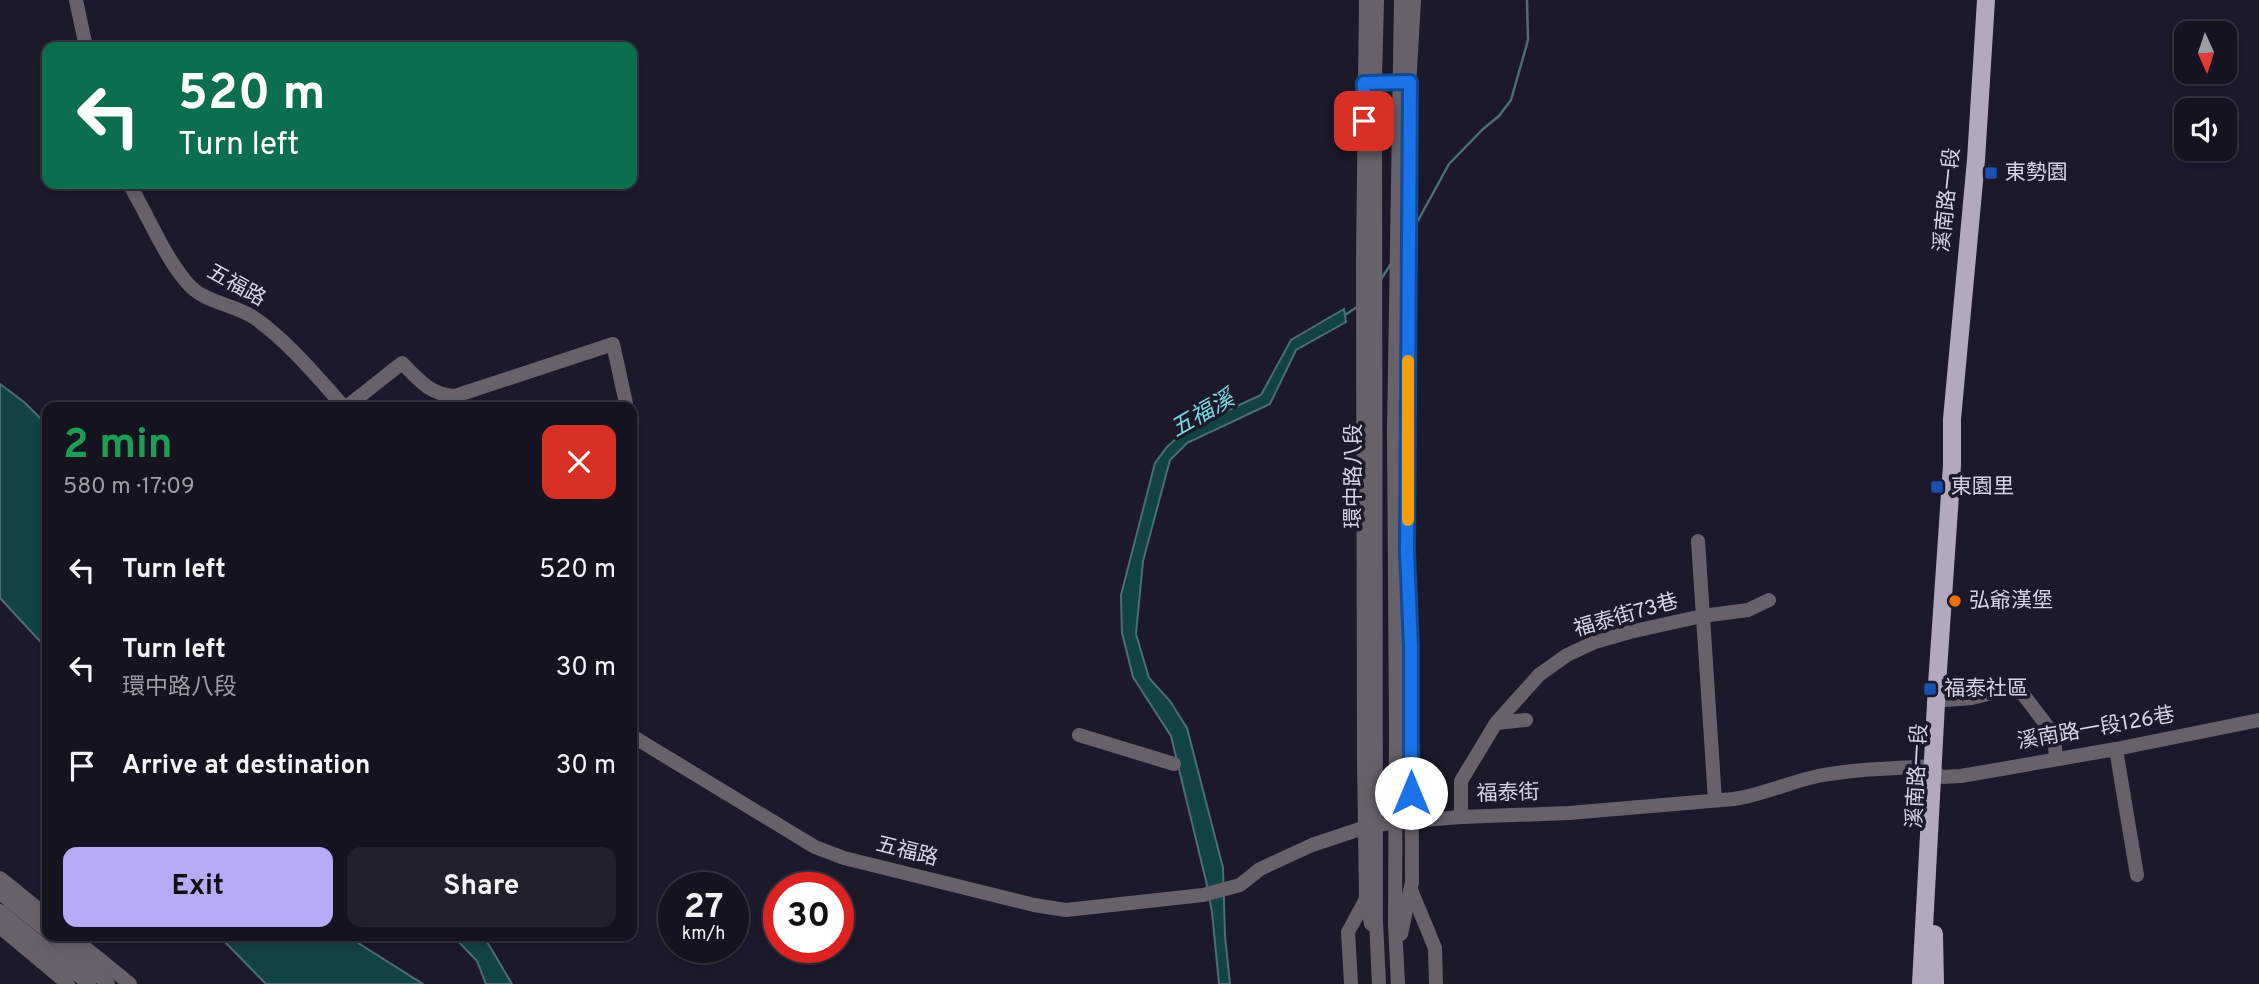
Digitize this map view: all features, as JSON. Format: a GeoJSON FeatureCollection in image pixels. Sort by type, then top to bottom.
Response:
{"type":"FeatureCollection","features":[{"type":"Feature","properties":{"kind":"main road","name":"溪南路一段"},"geometry":{"type":"LineString","coordinates":[[1921,984],[1942,704],[1951,447],[1961,304],[1976,160],[1986,0]]}},
{"type":"Feature","properties":{"kind":"main road","name":"溪南路一段"},"geometry":{"type":"LineString","coordinates":[[1935,984],[1936,772]]}},
{"type":"Feature","properties":{"kind":"street"},"geometry":{"type":"LineString","coordinates":[[76,0],[85,42]]}},
{"type":"Feature","properties":{"kind":"street","name":"環中路八段"},"geometry":{"type":"LineString","coordinates":[[1366,0],[1369,83],[1371,826],[1379,984]]}},
{"type":"Feature","properties":{"kind":"street","name":"環中路八段"},"geometry":{"type":"LineString","coordinates":[[1369,83],[1377,0]]}},
{"type":"Feature","properties":{"kind":"street","name":"環中路八段"},"geometry":{"type":"LineString","coordinates":[[1401,0],[1409,202],[1396,289],[1394,430],[1404,821],[1411,890],[1435,948],[1436,984]]}},
{"type":"Feature","properties":{"kind":"street","name":"環中路八段"},"geometry":{"type":"LineString","coordinates":[[1398,984],[1396,952],[1411,648],[1402,255],[1404,82],[1414,0]]}},
{"type":"Feature","properties":{"kind":"street"},"geometry":{"type":"LineString","coordinates":[[1369,83],[1404,82]]}},
{"type":"Feature","properties":{"kind":"street","name":"五福路"},"geometry":{"type":"LineString","coordinates":[[132,189],[190,285],[201,295],[235,307],[254,318],[291,350],[339,402]]}},
{"type":"Feature","properties":{"kind":"street"},"geometry":{"type":"LineString","coordinates":[[353,402],[402,363],[420,382],[440,396],[455,396],[613,344],[626,402]]}},
{"type":"Feature","properties":{"kind":"street"},"geometry":{"type":"LineString","coordinates":[[1698,541],[1715,800]]}},
{"type":"Feature","properties":{"kind":"street","name":"福泰街73巷"},"geometry":{"type":"LineString","coordinates":[[1461,817],[1461,781],[1496,723],[1539,675],[1567,654],[1630,632],[1748,610],[1769,600]]}},
{"type":"Feature","properties":{"kind":"street"},"geometry":{"type":"LineString","coordinates":[[1942,704],[2003,690],[2022,693],[2054,735],[2056,758]]}},
{"type":"Feature","properties":{"kind":"street"},"geometry":{"type":"LineString","coordinates":[[1496,723],[1526,720]]}},
{"type":"Feature","properties":{"kind":"street","name":"溪南路一段126巷"},"geometry":{"type":"LineString","coordinates":[[1936,772],[1961,776],[2259,720]]}},
{"type":"Feature","properties":{"kind":"street"},"geometry":{"type":"LineString","coordinates":[[1079,735],[1174,764]]}},
{"type":"Feature","properties":{"kind":"street","name":"五福路"},"geometry":{"type":"LineString","coordinates":[[637,739],[815,847],[845,858],[1034,905],[1066,910],[1203,895],[1233,887]]}},
{"type":"Feature","properties":{"kind":"street"},"geometry":{"type":"LineString","coordinates":[[2116,749],[2137,875]]}},
{"type":"Feature","properties":{"kind":"street","name":"福泰街"},"geometry":{"type":"LineString","coordinates":[[1233,887],[1240,885],[1260,869],[1312,845],[1371,826],[1461,817],[1569,813],[1755,796],[1777,786],[1819,776],[1898,768],[1936,772]]}},
{"type":"Feature","properties":{"kind":"street","name":"環中路八段"},"geometry":{"type":"LineString","coordinates":[[1371,826],[1366,899],[1377,953]]}},
{"type":"Feature","properties":{"kind":"street"},"geometry":{"type":"LineString","coordinates":[[0,878],[42,912]]}},
{"type":"Feature","properties":{"kind":"street","name":"環中路八段"},"geometry":{"type":"LineString","coordinates":[[1396,952],[1411,890]]}},
{"type":"Feature","properties":{"kind":"street"},"geometry":{"type":"LineString","coordinates":[[0,893],[42,927]]}},
{"type":"Feature","properties":{"kind":"street","name":"環中路八段"},"geometry":{"type":"LineString","coordinates":[[1351,984],[1348,932],[1366,899]]}},
{"type":"Feature","properties":{"kind":"street"},"geometry":{"type":"LineString","coordinates":[[0,911],[89,984]]}},
{"type":"Feature","properties":{"kind":"street"},"geometry":{"type":"LineString","coordinates":[[0,927],[68,984]]}},
{"type":"Feature","properties":{"kind":"street"},"geometry":{"type":"LineString","coordinates":[[59,941],[108,984]]}},
{"type":"Feature","properties":{"kind":"street"},"geometry":{"type":"LineString","coordinates":[[77,941],[130,984]]}},
{"type":"Feature","properties":{"kind":"shaded area"},"geometry":{"type":"Polygon","coordinates":[[[1344,309],[1346,322],[1296,350],[1270,404],[1187,443],[1170,460],[1143,561],[1136,634],[1149,678],[1170,701],[1187,728],[1223,868],[1230,984],[1219,984],[1206,881],[1171,736],[1133,677],[1122,633],[1121,595],[1155,463],[1167,447],[1179,436],[1205,421],[1261,395],[1291,340],[1344,309]]]}},
{"type":"Feature","properties":{"kind":"shaded area"},"geometry":{"type":"Polygon","coordinates":[[[0,384],[42,420],[42,644],[0,598],[0,384]]]}},
{"type":"Feature","properties":{"kind":"shaded area"},"geometry":{"type":"Polygon","coordinates":[[[224,941],[355,941],[423,984],[266,984],[224,941]]]}},
{"type":"Feature","properties":{"kind":"shaded area"},"geometry":{"type":"Polygon","coordinates":[[[458,941],[487,941],[512,984],[486,984],[477,961],[458,941]]]}},
{"type":"Feature","properties":{"kind":"waterway","name":"五福溪"},"geometry":{"type":"LineString","coordinates":[[1415,226],[1449,164],[1499,116],[1511,100],[1528,40],[1527,0]]}},
{"type":"Feature","properties":{"kind":"waterway","name":"五福溪"},"geometry":{"type":"LineString","coordinates":[[1381,279],[1391,264]]}},
{"type":"Feature","properties":{"kind":"waterway","name":"五福溪"},"geometry":{"type":"LineString","coordinates":[[1345,315],[1357,307]]}},
{"type":"Feature","properties":{"kind":"slow traffic"},"geometry":{"type":"LineString","coordinates":[[1408,361],[1408,520]]}},
{"type":"Feature","properties":{"kind":"place","name":"東勢園"},"geometry":{"type":"Point","coordinates":[1991,173]}},
{"type":"Feature","properties":{"kind":"place","name":"東園里"},"geometry":{"type":"Point","coordinates":[1937,487]}},
{"type":"Feature","properties":{"kind":"place","name":"弘爺漢堡"},"geometry":{"type":"Point","coordinates":[1955,601]}},
{"type":"Feature","properties":{"kind":"place","name":"福泰社區"},"geometry":{"type":"Point","coordinates":[1930,689]}},
{"type":"Feature","properties":{"kind":"route"},"geometry":{"type":"LineString","coordinates":[[1364,121],[1364,83],[1410,82],[1407,552],[1411,648],[1411,793]]}}]}
